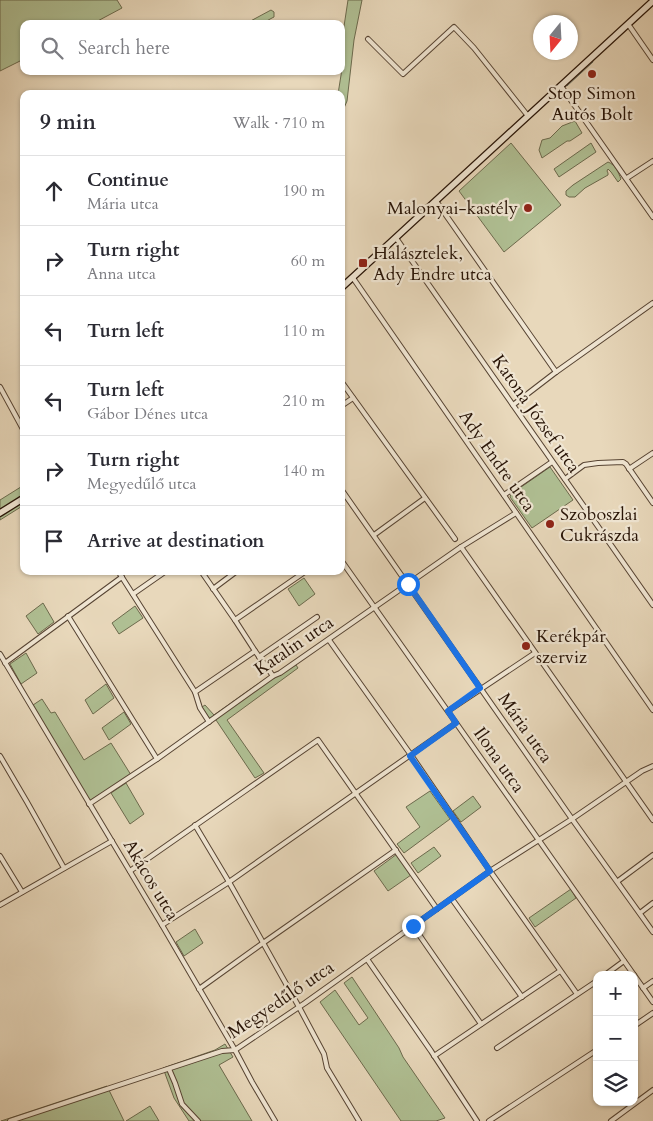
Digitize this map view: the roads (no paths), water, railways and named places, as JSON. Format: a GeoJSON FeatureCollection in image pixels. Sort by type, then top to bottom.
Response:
{"type":"FeatureCollection","features":[{"type":"Feature","properties":{"kind":"main road"},"geometry":{"type":"LineString","coordinates":[[345,285],[653,0]]}},
{"type":"Feature","properties":{"kind":"main road"},"geometry":{"type":"LineString","coordinates":[[0,512],[20,500]]}},
{"type":"Feature","properties":{"kind":"street"},"geometry":{"type":"LineString","coordinates":[[628,24],[653,60]]}},
{"type":"Feature","properties":{"kind":"street"},"geometry":{"type":"LineString","coordinates":[[368,39],[403,74],[454,27],[474,48],[528,116]]}},
{"type":"Feature","properties":{"kind":"street"},"geometry":{"type":"LineString","coordinates":[[561,86],[653,216]]}},
{"type":"Feature","properties":{"kind":"street"},"geometry":{"type":"LineString","coordinates":[[626,178],[653,161]]}},
{"type":"Feature","properties":{"kind":"street"},"geometry":{"type":"LineString","coordinates":[[436,201],[556,372]]}},
{"type":"Feature","properties":{"kind":"street","name":"Katona József utca"},"geometry":{"type":"LineString","coordinates":[[396,238],[653,605]]}},
{"type":"Feature","properties":{"kind":"street","name":"Ady Endre utca"},"geometry":{"type":"LineString","coordinates":[[353,278],[653,710]]}},
{"type":"Feature","properties":{"kind":"street"},"geometry":{"type":"LineString","coordinates":[[513,405],[653,303]]}},
{"type":"Feature","properties":{"kind":"street"},"geometry":{"type":"LineString","coordinates":[[0,387],[20,421]]}},
{"type":"Feature","properties":{"kind":"street"},"geometry":{"type":"LineString","coordinates":[[345,387],[455,539]]}},
{"type":"Feature","properties":{"kind":"street"},"geometry":{"type":"LineString","coordinates":[[345,403],[353,398]]}},
{"type":"Feature","properties":{"kind":"street"},"geometry":{"type":"LineString","coordinates":[[629,469],[653,453]]}},
{"type":"Feature","properties":{"kind":"street"},"geometry":{"type":"LineString","coordinates":[[504,495],[552,462]]}},
{"type":"Feature","properties":{"kind":"street"},"geometry":{"type":"LineString","coordinates":[[565,479],[586,464],[620,462],[626,464],[653,503]]}},
{"type":"Feature","properties":{"kind":"street","name":"Mária utca"},"geometry":{"type":"LineString","coordinates":[[345,495],[653,932]]}},
{"type":"Feature","properties":{"kind":"street"},"geometry":{"type":"LineString","coordinates":[[374,535],[425,498]]}},
{"type":"Feature","properties":{"kind":"street","name":"Katalin utca"},"geometry":{"type":"LineString","coordinates":[[89,804],[157,759],[273,676],[375,608],[461,547],[516,514]]}},
{"type":"Feature","properties":{"kind":"street"},"geometry":{"type":"LineString","coordinates":[[461,547],[653,820]]}},
{"type":"Feature","properties":{"kind":"street","name":"Ilona utca"},"geometry":{"type":"LineString","coordinates":[[345,566],[631,971]]}},
{"type":"Feature","properties":{"kind":"street"},"geometry":{"type":"LineString","coordinates":[[133,594],[160,575]]}},
{"type":"Feature","properties":{"kind":"street"},"geometry":{"type":"LineString","coordinates":[[204,575],[273,676]]}},
{"type":"Feature","properties":{"kind":"street"},"geometry":{"type":"LineString","coordinates":[[213,588],[231,575]]}},
{"type":"Feature","properties":{"kind":"street"},"geometry":{"type":"LineString","coordinates":[[235,620],[300,575]]}},
{"type":"Feature","properties":{"kind":"street"},"geometry":{"type":"LineString","coordinates":[[5,663],[122,577],[195,692],[200,708],[209,722]]}},
{"type":"Feature","properties":{"kind":"street"},"geometry":{"type":"LineString","coordinates":[[68,616],[157,759]]}},
{"type":"Feature","properties":{"kind":"street"},"geometry":{"type":"LineString","coordinates":[[259,657],[317,617]]}},
{"type":"Feature","properties":{"kind":"street"},"geometry":{"type":"LineString","coordinates":[[328,640],[577,994]]}},
{"type":"Feature","properties":{"kind":"street"},"geometry":{"type":"LineString","coordinates":[[195,692],[255,651]]}},
{"type":"Feature","properties":{"kind":"street"},"geometry":{"type":"LineString","coordinates":[[448,711],[535,653]]}},
{"type":"Feature","properties":{"kind":"street","name":"Akácos utca"},"geometry":{"type":"LineString","coordinates":[[0,654],[162,925],[275,1121]]}},
{"type":"Feature","properties":{"kind":"street"},"geometry":{"type":"LineString","coordinates":[[162,925],[229,882],[456,723]]}},
{"type":"Feature","properties":{"kind":"street"},"geometry":{"type":"LineString","coordinates":[[130,871],[318,740],[437,909]]}},
{"type":"Feature","properties":{"kind":"street"},"geometry":{"type":"LineString","coordinates":[[0,756],[64,868]]}},
{"type":"Feature","properties":{"kind":"street","name":"Megyedűlő utca"},"geometry":{"type":"LineString","coordinates":[[10,1121],[222,1051],[235,1050],[299,1007],[490,871],[539,841],[647,768],[653,766]]}},
{"type":"Feature","properties":{"kind":"street"},"geometry":{"type":"LineString","coordinates":[[195,825],[299,1007],[322,1049],[327,1068],[359,1121]]}},
{"type":"Feature","properties":{"kind":"street"},"geometry":{"type":"LineString","coordinates":[[0,905],[112,841]]}},
{"type":"Feature","properties":{"kind":"street"},"geometry":{"type":"LineString","coordinates":[[199,989],[396,850]]}},
{"type":"Feature","properties":{"kind":"street"},"geometry":{"type":"LineString","coordinates":[[618,881],[653,855]]}},
{"type":"Feature","properties":{"kind":"street"},"geometry":{"type":"LineString","coordinates":[[0,856],[22,892]]}},
{"type":"Feature","properties":{"kind":"street"},"geometry":{"type":"LineString","coordinates":[[452,898],[522,997]]}},
{"type":"Feature","properties":{"kind":"street"},"geometry":{"type":"LineString","coordinates":[[640,913],[653,904]]}},
{"type":"Feature","properties":{"kind":"street"},"geometry":{"type":"LineString","coordinates":[[413,926],[481,1024]]}},
{"type":"Feature","properties":{"kind":"street"},"geometry":{"type":"LineString","coordinates":[[367,959],[478,1121]]}},
{"type":"Feature","properties":{"kind":"street"},"geometry":{"type":"LineString","coordinates":[[610,971],[624,961]]}},
{"type":"Feature","properties":{"kind":"street"},"geometry":{"type":"LineString","coordinates":[[434,1056],[560,972]]}},
{"type":"Feature","properties":{"kind":"street","name":"Ilona utca"},"geometry":{"type":"LineString","coordinates":[[638,981],[653,1002]]}},
{"type":"Feature","properties":{"kind":"street"},"geometry":{"type":"LineString","coordinates":[[643,988],[653,981]]}},
{"type":"Feature","properties":{"kind":"street"},"geometry":{"type":"LineString","coordinates":[[498,1048],[593,983]]}},
{"type":"Feature","properties":{"kind":"street"},"geometry":{"type":"LineString","coordinates":[[638,1023],[653,1014]]}},
{"type":"Feature","properties":{"kind":"street"},"geometry":{"type":"LineString","coordinates":[[489,1121],[593,1053]]}},
{"type":"Feature","properties":{"kind":"street"},"geometry":{"type":"LineString","coordinates":[[169,1069],[182,1104],[198,1121]]}},
{"type":"Feature","properties":{"kind":"street"},"geometry":{"type":"LineString","coordinates":[[611,1121],[653,1090]]}},
{"type":"Feature","properties":{"kind":"waterway"},"geometry":{"type":"LineString","coordinates":[[567,86],[593,62]]}},
{"type":"Feature","properties":{"kind":"place","name":"Stop Simon Autós Bolt"},"geometry":{"type":"Point","coordinates":[592,74]}},
{"type":"Feature","properties":{"kind":"place","name":"Malonyai-kastély"},"geometry":{"type":"Point","coordinates":[528,208]}},
{"type":"Feature","properties":{"kind":"place","name":"Halásztelek, Ady Endre utca"},"geometry":{"type":"Point","coordinates":[363,263]}},
{"type":"Feature","properties":{"kind":"place","name":"Szoboszlai Cukrászda"},"geometry":{"type":"Point","coordinates":[550,524]}},
{"type":"Feature","properties":{"kind":"place","name":"Kerékpár szerviz"},"geometry":{"type":"Point","coordinates":[526,646]}}]}
